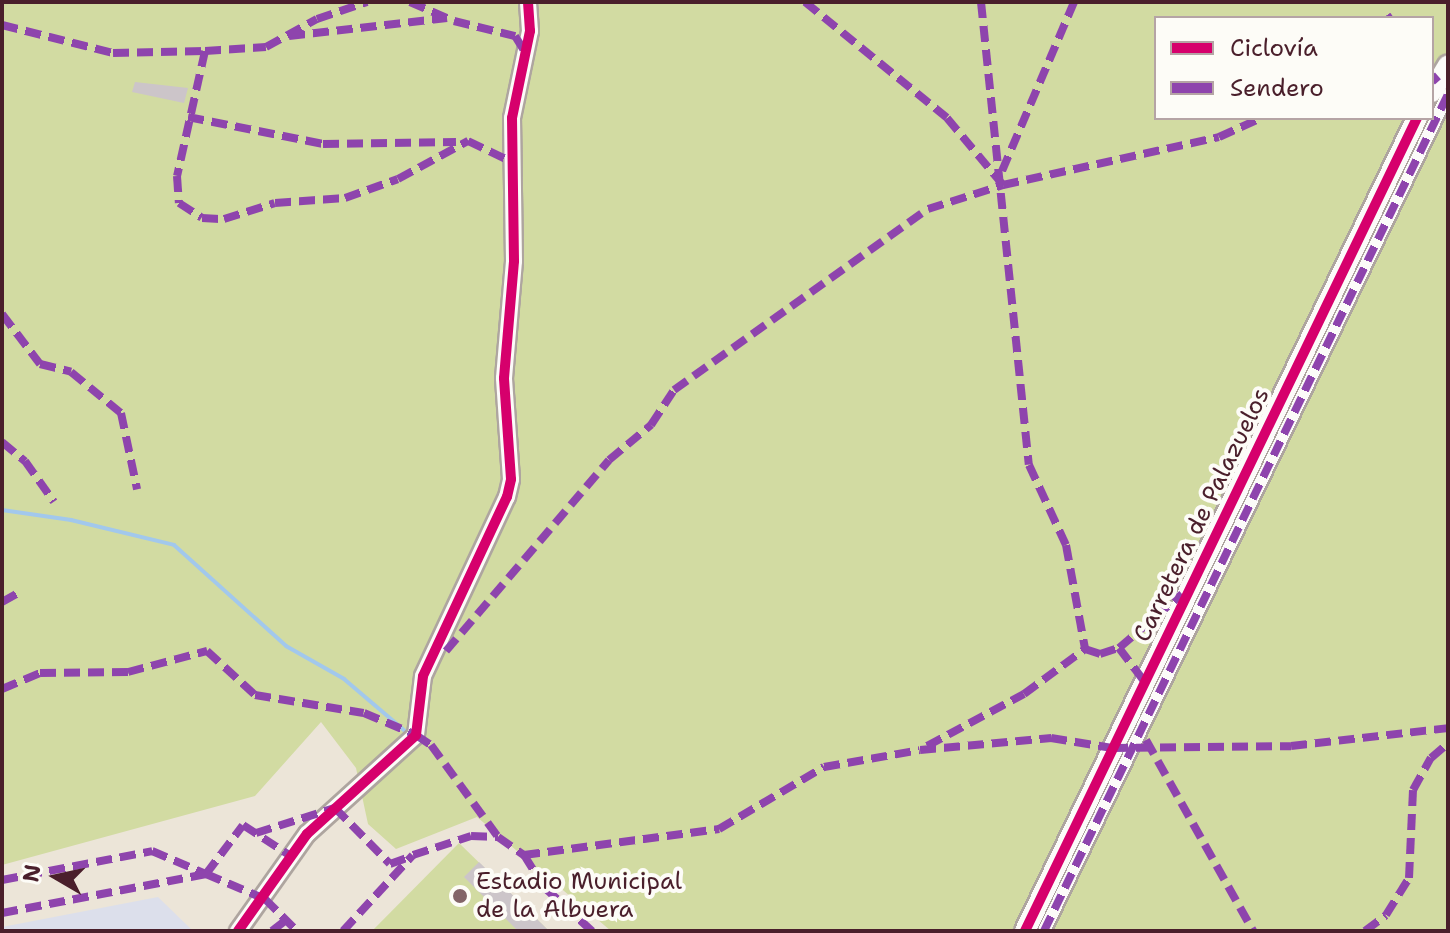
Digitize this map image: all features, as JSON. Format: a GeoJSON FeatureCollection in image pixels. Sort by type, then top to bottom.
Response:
{"type":"FeatureCollection","features":[{"type":"Feature","properties":{"kind":"street"},"geometry":{"type":"LineString","coordinates":[[238,931],[307,834],[416,735],[423,676],[507,497],[511,479],[504,378],[514,261],[512,118],[530,31],[528,2]]}},
{"type":"Feature","properties":{"kind":"street"},"geometry":{"type":"LineString","coordinates":[[1434,89],[1448,65]]}},
{"type":"Feature","properties":{"kind":"street"},"geometry":{"type":"LineString","coordinates":[[1044,931],[1338,314],[1448,94]]}},
{"type":"Feature","properties":{"kind":"street","name":"Carretera de Palazuelos"},"geometry":{"type":"LineString","coordinates":[[1025,931],[1416,120]]}},
{"type":"Feature","properties":{"kind":"shaded area"},"geometry":{"type":"Polygon","coordinates":[[[158,897],[193,931],[2,931],[2,927],[158,897]]]}},
{"type":"Feature","properties":{"kind":"green space"},"geometry":{"type":"Polygon","coordinates":[[[2,2],[1448,2],[1448,931],[611,931],[477,817],[396,849],[368,824],[356,768],[321,722],[255,796],[2,865],[2,2]]]}},
{"type":"Feature","properties":{"kind":"green space","name":"Estadio Municipal de la Albuera"},"geometry":{"type":"Polygon","coordinates":[[[459,843],[549,931],[372,931],[459,843]]]}},
{"type":"Feature","properties":{"kind":"building"},"geometry":{"type":"Polygon","coordinates":[[[135,82],[188,88],[184,103],[132,92],[135,82]]]}},
{"type":"Feature","properties":{"kind":"building"},"geometry":{"type":"Polygon","coordinates":[[[479,862],[549,931],[518,931],[464,877],[479,862]]]}},
{"type":"Feature","properties":{"kind":"waterway"},"geometry":{"type":"LineString","coordinates":[[2,510],[71,520],[174,545],[286,646],[344,679],[404,730]]}},
{"type":"Feature","properties":{"kind":"marked path"},"geometry":{"type":"LineString","coordinates":[[2,25],[113,53],[205,51],[266,47],[317,19],[367,2]]}},
{"type":"Feature","properties":{"kind":"marked path"},"geometry":{"type":"LineString","coordinates":[[410,2],[454,21],[515,36],[525,52]]}},
{"type":"Feature","properties":{"kind":"marked path"},"geometry":{"type":"LineString","coordinates":[[805,2],[947,118],[1003,185]]}},
{"type":"Feature","properties":{"kind":"marked path"},"geometry":{"type":"LineString","coordinates":[[981,2],[1029,465],[1066,545],[1085,649],[1100,654],[1119,648],[1144,681]]}},
{"type":"Feature","properties":{"kind":"marked path"},"geometry":{"type":"LineString","coordinates":[[1002,171],[1074,2]]}},
{"type":"Feature","properties":{"kind":"marked path"},"geometry":{"type":"LineString","coordinates":[[289,36],[447,18]]}},
{"type":"Feature","properties":{"kind":"marked path"},"geometry":{"type":"LineString","coordinates":[[205,51],[177,176],[179,203],[202,218],[224,219],[275,203],[345,198],[398,179],[468,141],[512,162]]}},
{"type":"Feature","properties":{"kind":"marked path"},"geometry":{"type":"LineString","coordinates":[[1434,77],[1438,82]]}},
{"type":"Feature","properties":{"kind":"marked path"},"geometry":{"type":"LineString","coordinates":[[1044,931],[1448,94]]}},
{"type":"Feature","properties":{"kind":"marked path"},"geometry":{"type":"LineString","coordinates":[[188,117],[323,144],[456,142]]}},
{"type":"Feature","properties":{"kind":"marked path"},"geometry":{"type":"LineString","coordinates":[[446,651],[609,460],[651,425],[674,390],[928,209],[1003,185],[1219,137],[1257,120]]}},
{"type":"Feature","properties":{"kind":"marked path"},"geometry":{"type":"LineString","coordinates":[[2,314],[40,364],[71,372],[121,413],[137,489]]}},
{"type":"Feature","properties":{"kind":"marked path"},"geometry":{"type":"LineString","coordinates":[[2,442],[25,461],[54,502]]}},
{"type":"Feature","properties":{"kind":"marked path"},"geometry":{"type":"LineString","coordinates":[[2,602],[22,591]]}},
{"type":"Feature","properties":{"kind":"marked path"},"geometry":{"type":"LineString","coordinates":[[1119,648],[1182,594]]}},
{"type":"Feature","properties":{"kind":"marked path"},"geometry":{"type":"LineString","coordinates":[[927,746],[1024,694],[1085,649]]}},
{"type":"Feature","properties":{"kind":"marked path"},"geometry":{"type":"LineString","coordinates":[[2,689],[40,673],[128,672],[207,651],[255,695],[364,713],[416,735],[431,745],[498,837]]}},
{"type":"Feature","properties":{"kind":"marked path"},"geometry":{"type":"LineString","coordinates":[[524,855],[719,829],[824,767],[920,750],[1051,738],[1112,748],[1291,746],[1448,728]]}},
{"type":"Feature","properties":{"kind":"marked path"},"geometry":{"type":"LineString","coordinates":[[1146,740],[1253,931]]}},
{"type":"Feature","properties":{"kind":"marked path"},"geometry":{"type":"LineString","coordinates":[[1365,931],[1386,915],[1409,878],[1413,790],[1431,758],[1448,743]]}},
{"type":"Feature","properties":{"kind":"marked path"},"geometry":{"type":"LineString","coordinates":[[256,833],[335,808],[390,864],[409,857]]}},
{"type":"Feature","properties":{"kind":"marked path"},"geometry":{"type":"LineString","coordinates":[[2,880],[152,851],[206,874],[243,825],[292,857]]}},
{"type":"Feature","properties":{"kind":"marked path"},"geometry":{"type":"LineString","coordinates":[[343,931],[413,855],[471,836],[498,837],[524,855],[545,888],[592,931]]}},
{"type":"Feature","properties":{"kind":"marked path"},"geometry":{"type":"LineString","coordinates":[[2,913],[206,874],[265,899],[297,931]]}},
{"type":"Feature","properties":{"kind":"marked path"},"geometry":{"type":"LineString","coordinates":[[272,931],[286,920]]}},
{"type":"Feature","properties":{"kind":"cycle path"},"geometry":{"type":"LineString","coordinates":[[238,931],[307,834],[416,735],[423,676],[507,497],[511,479],[504,378],[514,261],[512,118],[530,31],[528,2]]}},
{"type":"Feature","properties":{"kind":"cycle path"},"geometry":{"type":"LineString","coordinates":[[1025,931],[1416,120]]}},
{"type":"Feature","properties":{"kind":"place","name":"Estadio Municipal de la Albuera"},"geometry":{"type":"Point","coordinates":[460,896]}}]}
